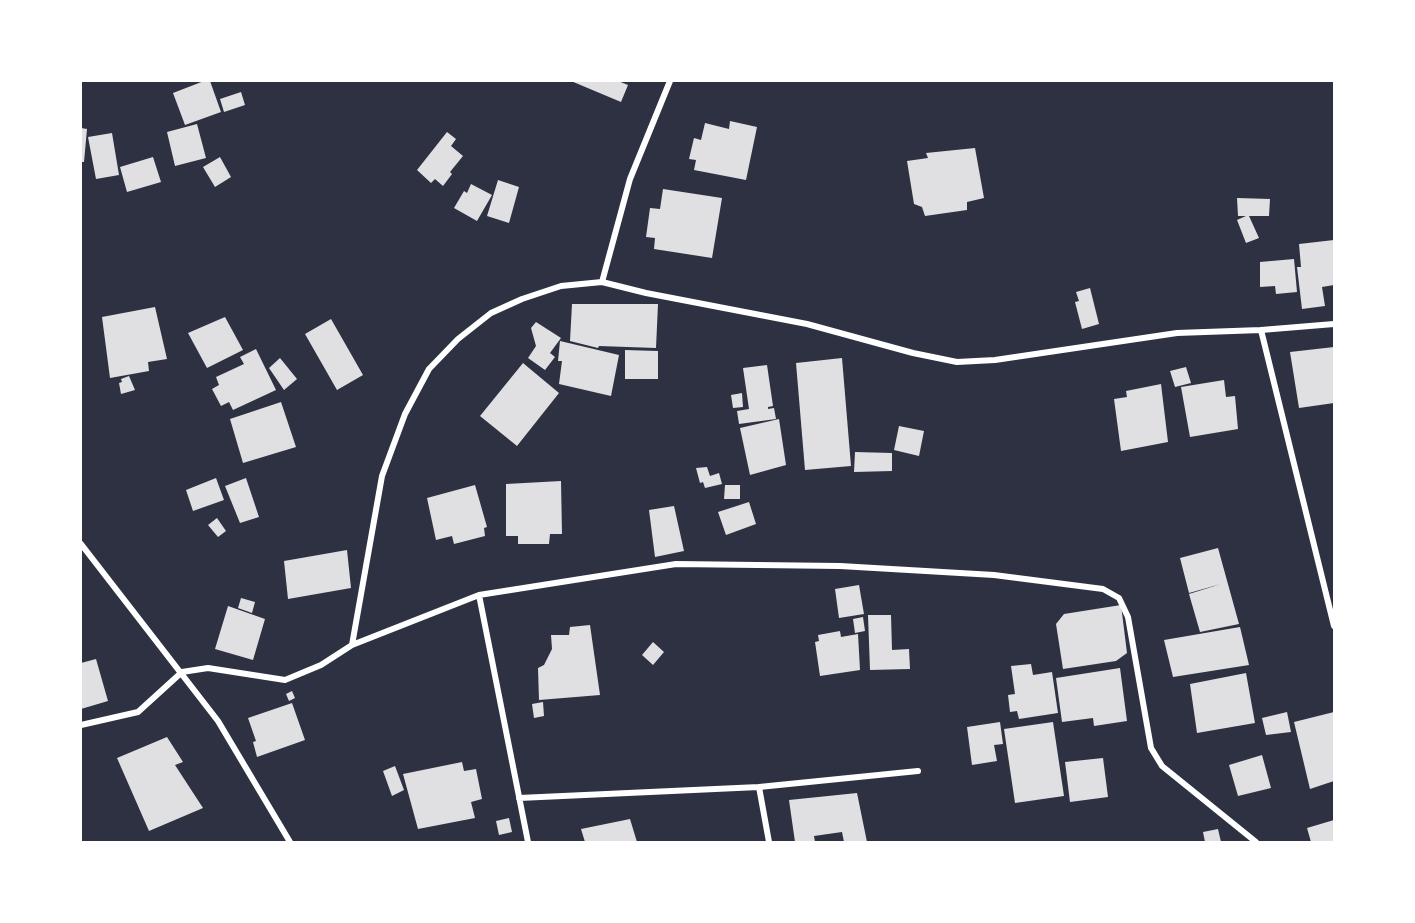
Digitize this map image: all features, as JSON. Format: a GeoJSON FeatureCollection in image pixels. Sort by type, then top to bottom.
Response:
{"type":"FeatureCollection","features":[{"type":"Feature","properties":{"kind":"street"},"geometry":{"type":"LineString","coordinates":[[602,282],[630,179],[670,81]]}},
{"type":"Feature","properties":{"kind":"street"},"geometry":{"type":"LineString","coordinates":[[352,645],[382,476],[405,414],[429,369],[458,339],[491,313],[522,299],[561,286],[602,282],[807,324],[913,353],[957,362],[995,360],[1177,333],[1261,330],[1334,324]]}},
{"type":"Feature","properties":{"kind":"street"},"geometry":{"type":"LineString","coordinates":[[1261,330],[1334,626]]}},
{"type":"Feature","properties":{"kind":"street"},"geometry":{"type":"LineString","coordinates":[[81,544],[218,721],[290,842]]}},
{"type":"Feature","properties":{"kind":"street"},"geometry":{"type":"LineString","coordinates":[[81,725],[138,712],[182,672],[208,668],[285,680],[321,665],[352,645],[479,595],[676,564],[840,566],[994,574],[1103,589],[1119,598],[1128,617],[1152,748],[1162,766],[1256,842]]}},
{"type":"Feature","properties":{"kind":"street"},"geometry":{"type":"LineString","coordinates":[[479,595],[528,842]]}},
{"type":"Feature","properties":{"kind":"street"},"geometry":{"type":"LineString","coordinates":[[519,798],[759,787],[918,771]]}},
{"type":"Feature","properties":{"kind":"street"},"geometry":{"type":"LineString","coordinates":[[759,787],[768,842]]}},
{"type":"Feature","properties":{"kind":"building"},"geometry":{"type":"Polygon","coordinates":[[[204,81],[210,81],[221,112],[185,125],[173,93],[204,81]]]}},
{"type":"Feature","properties":{"kind":"building"},"geometry":{"type":"Polygon","coordinates":[[[571,81],[618,81],[628,85],[621,102],[571,81]]]}},
{"type":"Feature","properties":{"kind":"building"},"geometry":{"type":"Polygon","coordinates":[[[241,92],[245,105],[224,112],[220,99],[241,92]]]}},
{"type":"Feature","properties":{"kind":"building"},"geometry":{"type":"Polygon","coordinates":[[[730,121],[757,127],[746,180],[694,170],[696,160],[689,159],[694,138],[701,140],[705,123],[729,129],[730,121]]]}},
{"type":"Feature","properties":{"kind":"building"},"geometry":{"type":"Polygon","coordinates":[[[197,124],[206,158],[175,166],[167,132],[197,124]]]}},
{"type":"Feature","properties":{"kind":"building"},"geometry":{"type":"Polygon","coordinates":[[[81,128],[87,129],[84,162],[81,162],[81,128]]]}},
{"type":"Feature","properties":{"kind":"building"},"geometry":{"type":"Polygon","coordinates":[[[447,132],[456,139],[451,146],[463,156],[450,172],[452,174],[443,186],[435,179],[431,183],[417,170],[447,132]]]}},
{"type":"Feature","properties":{"kind":"building"},"geometry":{"type":"Polygon","coordinates":[[[112,133],[119,175],[96,179],[88,137],[112,133]]]}},
{"type":"Feature","properties":{"kind":"building"},"geometry":{"type":"Polygon","coordinates":[[[975,148],[984,198],[967,202],[967,210],[925,216],[922,207],[914,204],[907,161],[928,158],[926,153],[975,148]]]}},
{"type":"Feature","properties":{"kind":"building"},"geometry":{"type":"Polygon","coordinates":[[[153,157],[161,182],[127,192],[120,167],[153,157]]]}},
{"type":"Feature","properties":{"kind":"building"},"geometry":{"type":"Polygon","coordinates":[[[220,157],[231,177],[215,187],[203,167],[220,157]]]}},
{"type":"Feature","properties":{"kind":"building"},"geometry":{"type":"Polygon","coordinates":[[[498,180],[519,187],[509,223],[487,216],[498,180]]]}},
{"type":"Feature","properties":{"kind":"building"},"geometry":{"type":"Polygon","coordinates":[[[471,184],[492,195],[477,221],[454,208],[464,191],[467,193],[471,184]]]}},
{"type":"Feature","properties":{"kind":"building"},"geometry":{"type":"Polygon","coordinates":[[[663,189],[722,198],[712,258],[654,249],[655,238],[646,237],[650,208],[660,209],[663,189]]]}},
{"type":"Feature","properties":{"kind":"building"},"geometry":{"type":"Polygon","coordinates":[[[1237,198],[1270,199],[1269,216],[1249,216],[1259,238],[1246,243],[1237,220],[1246,216],[1238,216],[1237,198]]]}},
{"type":"Feature","properties":{"kind":"building"},"geometry":{"type":"Polygon","coordinates":[[[1334,240],[1334,285],[1322,287],[1325,306],[1302,309],[1297,267],[1301,267],[1299,244],[1334,240]]]}},
{"type":"Feature","properties":{"kind":"building"},"geometry":{"type":"Polygon","coordinates":[[[1294,259],[1297,292],[1276,294],[1275,286],[1260,287],[1260,262],[1294,259]]]}},
{"type":"Feature","properties":{"kind":"building"},"geometry":{"type":"Polygon","coordinates":[[[1090,288],[1099,324],[1082,329],[1075,302],[1079,301],[1076,292],[1090,288]]]}},
{"type":"Feature","properties":{"kind":"building"},"geometry":{"type":"Polygon","coordinates":[[[572,304],[658,304],[656,348],[599,346],[598,348],[570,341],[572,304]]]}},
{"type":"Feature","properties":{"kind":"building"},"geometry":{"type":"Polygon","coordinates":[[[155,307],[167,359],[148,362],[149,371],[110,378],[102,317],[155,307]]]}},
{"type":"Feature","properties":{"kind":"building"},"geometry":{"type":"Polygon","coordinates":[[[225,317],[243,350],[207,368],[188,333],[225,317]]]}},
{"type":"Feature","properties":{"kind":"building"},"geometry":{"type":"Polygon","coordinates":[[[331,319],[363,375],[337,390],[305,334],[331,319]]]}},
{"type":"Feature","properties":{"kind":"building"},"geometry":{"type":"Polygon","coordinates":[[[536,322],[561,338],[550,353],[555,357],[545,370],[528,358],[536,346],[531,328],[536,322]]]}},
{"type":"Feature","properties":{"kind":"building"},"geometry":{"type":"Polygon","coordinates":[[[560,341],[619,355],[611,396],[559,384],[562,361],[558,361],[560,341]]]}},
{"type":"Feature","properties":{"kind":"building"},"geometry":{"type":"Polygon","coordinates":[[[1334,347],[1334,403],[1299,408],[1290,352],[1334,347]]]}},
{"type":"Feature","properties":{"kind":"building"},"geometry":{"type":"Polygon","coordinates":[[[256,349],[276,390],[233,410],[229,402],[221,406],[212,389],[219,385],[216,377],[244,364],[240,357],[256,349]]]}},
{"type":"Feature","properties":{"kind":"building"},"geometry":{"type":"Polygon","coordinates":[[[625,350],[658,351],[658,379],[625,379],[625,350]]]}},
{"type":"Feature","properties":{"kind":"building"},"geometry":{"type":"Polygon","coordinates":[[[280,358],[297,379],[284,390],[269,368],[280,358]]]}},
{"type":"Feature","properties":{"kind":"building"},"geometry":{"type":"Polygon","coordinates":[[[842,358],[851,466],[805,470],[796,363],[842,358]]]}},
{"type":"Feature","properties":{"kind":"building"},"geometry":{"type":"Polygon","coordinates":[[[523,363],[559,393],[517,446],[480,416],[523,363]]]}},
{"type":"Feature","properties":{"kind":"building"},"geometry":{"type":"Polygon","coordinates":[[[767,365],[773,406],[768,409],[774,408],[776,419],[739,424],[737,411],[749,409],[743,368],[767,365]]]}},
{"type":"Feature","properties":{"kind":"building"},"geometry":{"type":"Polygon","coordinates":[[[1186,367],[1191,383],[1175,387],[1170,371],[1186,367]]]}},
{"type":"Feature","properties":{"kind":"building"},"geometry":{"type":"Polygon","coordinates":[[[129,376],[135,390],[121,394],[119,383],[122,382],[121,379],[129,376]]]}},
{"type":"Feature","properties":{"kind":"building"},"geometry":{"type":"Polygon","coordinates":[[[1224,380],[1226,397],[1235,396],[1238,429],[1190,437],[1181,387],[1224,380]]]}},
{"type":"Feature","properties":{"kind":"building"},"geometry":{"type":"Polygon","coordinates":[[[1161,384],[1168,442],[1121,451],[1114,399],[1127,397],[1126,391],[1161,384]]]}},
{"type":"Feature","properties":{"kind":"building"},"geometry":{"type":"Polygon","coordinates":[[[742,393],[743,407],[733,408],[731,395],[742,393]]]}},
{"type":"Feature","properties":{"kind":"building"},"geometry":{"type":"Polygon","coordinates":[[[281,402],[296,447],[243,463],[230,419],[281,402]]]}},
{"type":"Feature","properties":{"kind":"building"},"geometry":{"type":"Polygon","coordinates":[[[779,419],[786,465],[750,475],[740,428],[779,419]]]}},
{"type":"Feature","properties":{"kind":"building"},"geometry":{"type":"Polygon","coordinates":[[[899,426],[924,431],[919,456],[894,450],[899,426]]]}},
{"type":"Feature","properties":{"kind":"building"},"geometry":{"type":"Polygon","coordinates":[[[855,452],[892,453],[892,471],[854,472],[855,452]]]}},
{"type":"Feature","properties":{"kind":"building"},"geometry":{"type":"Polygon","coordinates":[[[707,467],[710,476],[719,473],[722,484],[705,488],[703,482],[700,483],[696,468],[707,467]]]}},
{"type":"Feature","properties":{"kind":"building"},"geometry":{"type":"Polygon","coordinates":[[[216,478],[224,500],[193,511],[186,490],[216,478]]]}},
{"type":"Feature","properties":{"kind":"building"},"geometry":{"type":"Polygon","coordinates":[[[246,478],[259,517],[240,523],[225,486],[246,478]]]}},
{"type":"Feature","properties":{"kind":"building"},"geometry":{"type":"Polygon","coordinates":[[[561,481],[562,534],[550,534],[549,544],[518,544],[518,536],[506,536],[506,484],[561,481]]]}},
{"type":"Feature","properties":{"kind":"building"},"geometry":{"type":"Polygon","coordinates":[[[475,485],[487,527],[484,528],[485,536],[454,544],[452,536],[436,540],[427,498],[475,485]]]}},
{"type":"Feature","properties":{"kind":"building"},"geometry":{"type":"Polygon","coordinates":[[[725,485],[740,485],[740,499],[724,499],[725,485]]]}},
{"type":"Feature","properties":{"kind":"building"},"geometry":{"type":"Polygon","coordinates":[[[749,502],[756,524],[726,535],[718,512],[749,502]]]}},
{"type":"Feature","properties":{"kind":"building"},"geometry":{"type":"Polygon","coordinates":[[[674,506],[684,551],[655,557],[649,510],[674,506]]]}},
{"type":"Feature","properties":{"kind":"building"},"geometry":{"type":"Polygon","coordinates":[[[217,518],[226,531],[218,537],[208,525],[217,518]]]}},
{"type":"Feature","properties":{"kind":"building"},"geometry":{"type":"Polygon","coordinates":[[[1218,548],[1239,624],[1200,632],[1189,594],[1221,584],[1189,593],[1180,558],[1218,548]]]}},
{"type":"Feature","properties":{"kind":"building"},"geometry":{"type":"Polygon","coordinates":[[[347,550],[351,588],[288,599],[284,561],[347,550]]]}},
{"type":"Feature","properties":{"kind":"building"},"geometry":{"type":"Polygon","coordinates":[[[859,585],[864,614],[839,618],[835,589],[859,585]]]}},
{"type":"Feature","properties":{"kind":"building"},"geometry":{"type":"Polygon","coordinates":[[[241,598],[255,602],[252,613],[238,608],[241,598]]]}},
{"type":"Feature","properties":{"kind":"building"},"geometry":{"type":"Polygon","coordinates":[[[1121,605],[1127,653],[1116,661],[1063,669],[1056,624],[1064,614],[1121,605]]]}},
{"type":"Feature","properties":{"kind":"building"},"geometry":{"type":"Polygon","coordinates":[[[228,606],[265,619],[253,660],[215,649],[228,606]]]}},
{"type":"Feature","properties":{"kind":"building"},"geometry":{"type":"Polygon","coordinates":[[[868,615],[891,615],[892,650],[909,649],[910,669],[870,670],[868,615]]]}},
{"type":"Feature","properties":{"kind":"building"},"geometry":{"type":"Polygon","coordinates":[[[863,617],[865,631],[855,633],[853,619],[863,617]]]}},
{"type":"Feature","properties":{"kind":"building"},"geometry":{"type":"Polygon","coordinates":[[[590,625],[600,695],[539,700],[538,668],[544,665],[552,649],[551,635],[569,635],[570,627],[590,625]]]}},
{"type":"Feature","properties":{"kind":"building"},"geometry":{"type":"Polygon","coordinates":[[[1240,627],[1249,665],[1173,677],[1164,640],[1240,627]]]}},
{"type":"Feature","properties":{"kind":"building"},"geometry":{"type":"Polygon","coordinates":[[[840,631],[841,637],[858,634],[860,670],[820,676],[815,642],[819,641],[818,635],[840,631]]]}},
{"type":"Feature","properties":{"kind":"building"},"geometry":{"type":"Polygon","coordinates":[[[653,642],[664,652],[653,665],[642,655],[653,642]]]}},
{"type":"Feature","properties":{"kind":"building"},"geometry":{"type":"Polygon","coordinates":[[[96,659],[108,701],[81,709],[81,663],[96,659]]]}},
{"type":"Feature","properties":{"kind":"building"},"geometry":{"type":"Polygon","coordinates":[[[1031,664],[1033,675],[1052,672],[1058,713],[1019,719],[1017,711],[1010,712],[1008,695],[1015,694],[1011,666],[1031,664]]]}},
{"type":"Feature","properties":{"kind":"building"},"geometry":{"type":"Polygon","coordinates":[[[1120,668],[1127,721],[1094,726],[1093,718],[1062,722],[1056,678],[1120,668]]]}},
{"type":"Feature","properties":{"kind":"building"},"geometry":{"type":"Polygon","coordinates":[[[1246,673],[1255,723],[1197,733],[1190,684],[1246,673]]]}},
{"type":"Feature","properties":{"kind":"building"},"geometry":{"type":"Polygon","coordinates":[[[292,691],[295,698],[289,701],[286,694],[292,691]]]}},
{"type":"Feature","properties":{"kind":"building"},"geometry":{"type":"Polygon","coordinates":[[[543,702],[544,716],[534,718],[532,704],[543,702]]]}},
{"type":"Feature","properties":{"kind":"building"},"geometry":{"type":"Polygon","coordinates":[[[292,703],[305,740],[257,757],[253,742],[256,741],[248,718],[292,703]]]}},
{"type":"Feature","properties":{"kind":"building"},"geometry":{"type":"Polygon","coordinates":[[[1287,712],[1291,732],[1266,735],[1262,718],[1287,712]]]}},
{"type":"Feature","properties":{"kind":"building"},"geometry":{"type":"Polygon","coordinates":[[[1334,712],[1334,781],[1310,789],[1294,722],[1334,712]]]}},
{"type":"Feature","properties":{"kind":"building"},"geometry":{"type":"Polygon","coordinates":[[[1000,722],[1003,744],[994,745],[997,761],[972,765],[967,727],[1000,722]]]}},
{"type":"Feature","properties":{"kind":"building"},"geometry":{"type":"Polygon","coordinates":[[[1053,722],[1064,796],[1015,803],[1004,729],[1053,722]]]}},
{"type":"Feature","properties":{"kind":"building"},"geometry":{"type":"Polygon","coordinates":[[[167,737],[183,762],[175,765],[203,808],[149,831],[117,758],[167,737]]]}},
{"type":"Feature","properties":{"kind":"building"},"geometry":{"type":"Polygon","coordinates":[[[1262,755],[1271,788],[1238,796],[1229,765],[1262,755]]]}},
{"type":"Feature","properties":{"kind":"building"},"geometry":{"type":"Polygon","coordinates":[[[1103,758],[1108,797],[1070,802],[1065,762],[1103,758]]]}},
{"type":"Feature","properties":{"kind":"building"},"geometry":{"type":"Polygon","coordinates":[[[462,762],[464,771],[476,769],[482,799],[471,802],[475,818],[418,829],[403,774],[462,762]]]}},
{"type":"Feature","properties":{"kind":"building"},"geometry":{"type":"Polygon","coordinates":[[[395,766],[404,790],[392,796],[383,771],[395,766]]]}},
{"type":"Feature","properties":{"kind":"building"},"geometry":{"type":"Polygon","coordinates":[[[857,793],[867,842],[844,842],[842,832],[814,836],[815,842],[795,842],[789,800],[857,793]]]}},
{"type":"Feature","properties":{"kind":"building"},"geometry":{"type":"Polygon","coordinates":[[[509,818],[512,832],[499,835],[496,821],[509,818]]]}},
{"type":"Feature","properties":{"kind":"building"},"geometry":{"type":"Polygon","coordinates":[[[630,819],[637,842],[585,842],[581,829],[630,819]]]}},
{"type":"Feature","properties":{"kind":"building"},"geometry":{"type":"Polygon","coordinates":[[[1334,820],[1334,842],[1311,842],[1307,828],[1334,820]]]}},
{"type":"Feature","properties":{"kind":"building"},"geometry":{"type":"Polygon","coordinates":[[[1218,829],[1221,842],[1205,842],[1203,832],[1218,829]]]}}]}
